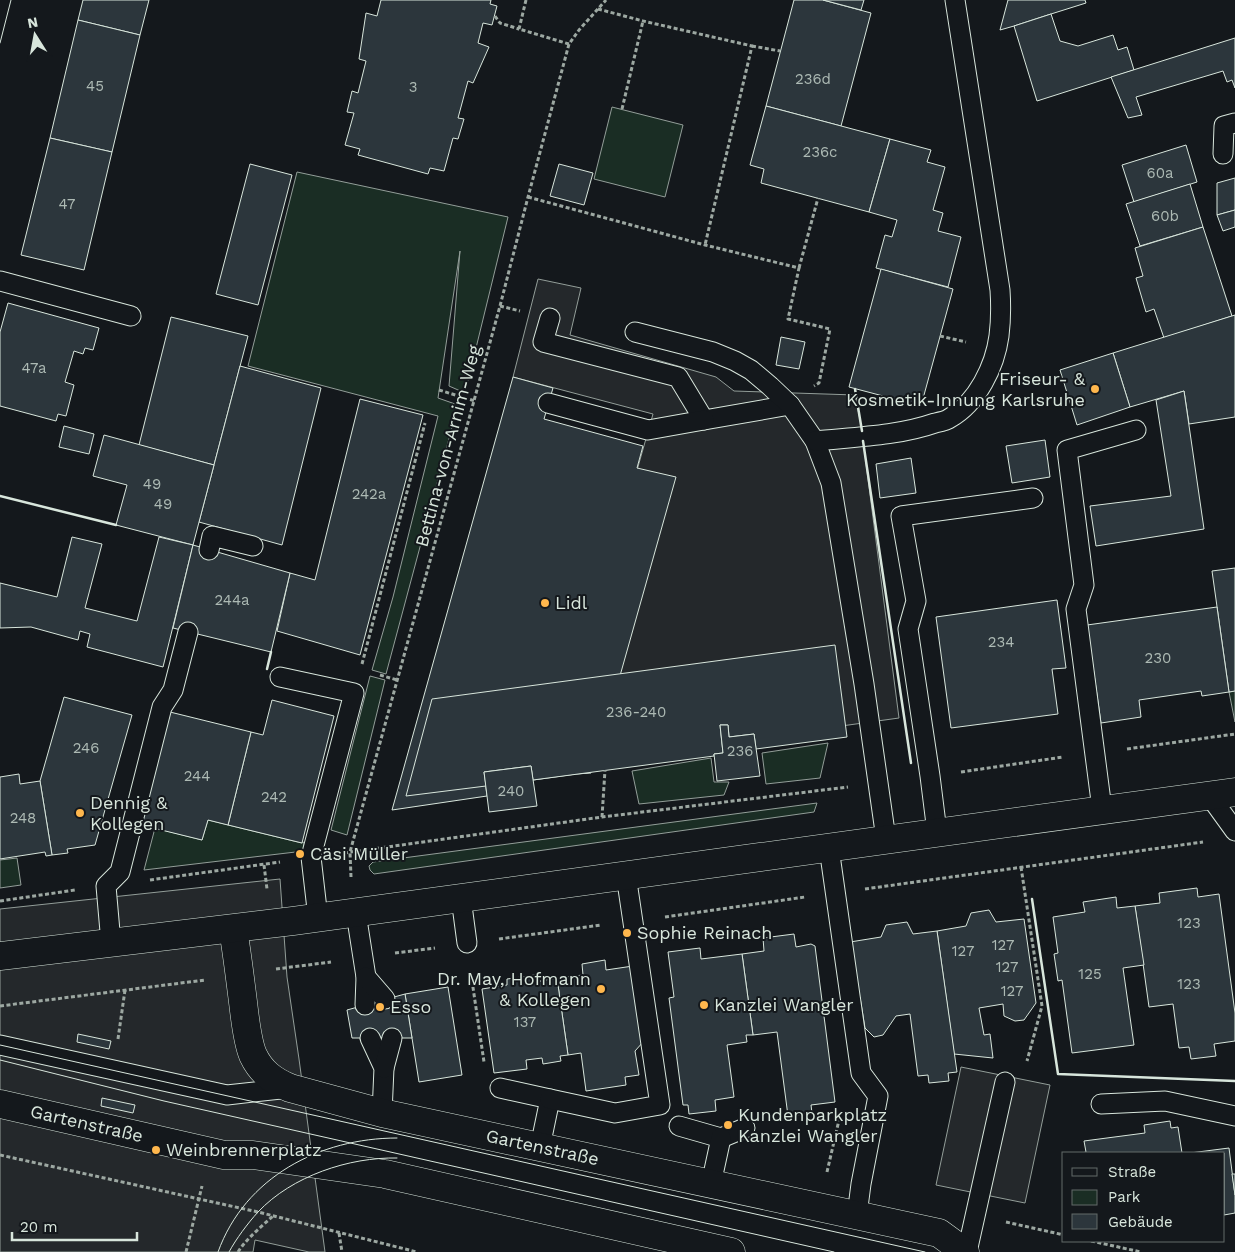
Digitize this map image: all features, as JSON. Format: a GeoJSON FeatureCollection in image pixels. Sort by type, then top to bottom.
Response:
{"type":"FeatureCollection","features":[{"type":"Feature","properties":{"kind":"street"},"geometry":{"type":"LineString","coordinates":[[0,956],[318,918],[1222,793]]}},
{"type":"Feature","properties":{"kind":"street","name":"Gartenstraße"},"geometry":{"type":"LineString","coordinates":[[233,929],[246,1028],[252,1054],[266,1074],[276,1082],[290,1088],[382,1113],[939,1233],[966,1252]]}},
{"type":"Feature","properties":{"kind":"street","name":"Gartenstraße"},"geometry":{"type":"LineString","coordinates":[[0,1104],[224,1155],[253,1155],[385,1174],[731,1252]]}},
{"type":"Feature","properties":{"kind":"lane"},"geometry":{"type":"LineString","coordinates":[[815,441],[899,432],[925,427],[950,418],[968,404],[982,386],[992,362],[999,338],[1000,290],[954,0]]}},
{"type":"Feature","properties":{"kind":"lane"},"geometry":{"type":"LineString","coordinates":[[1223,154],[1224,126],[1235,123]]}},
{"type":"Feature","properties":{"kind":"lane"},"geometry":{"type":"LineString","coordinates":[[0,281],[131,316]]}},
{"type":"Feature","properties":{"kind":"lane"},"geometry":{"type":"LineString","coordinates":[[550,318],[543,342],[678,377],[704,420]]}},
{"type":"Feature","properties":{"kind":"lane"},"geometry":{"type":"LineString","coordinates":[[635,332],[714,352],[751,370],[790,405],[815,441],[831,483],[886,839]]}},
{"type":"Feature","properties":{"kind":"lane"},"geometry":{"type":"LineString","coordinates":[[548,402],[648,430],[790,405]]}},
{"type":"Feature","properties":{"kind":"lane"},"geometry":{"type":"LineString","coordinates":[[1102,810],[1076,610],[1084,585],[1067,450],[1136,430]]}},
{"type":"Feature","properties":{"kind":"lane"},"geometry":{"type":"LineString","coordinates":[[937,832],[908,629],[916,601],[902,516],[1033,498]]}},
{"type":"Feature","properties":{"kind":"lane"},"geometry":{"type":"LineString","coordinates":[[209,550],[212,536],[253,546]]}},
{"type":"Feature","properties":{"kind":"lane"},"geometry":{"type":"LineString","coordinates":[[111,943],[106,886],[120,872],[162,707],[173,690],[188,632]]}},
{"type":"Feature","properties":{"kind":"lane"},"geometry":{"type":"LineString","coordinates":[[280,676],[354,693],[311,857],[318,918]]}},
{"type":"Feature","properties":{"kind":"lane"},"geometry":{"type":"LineString","coordinates":[[1222,793],[1235,831]]}},
{"type":"Feature","properties":{"kind":"lane"},"geometry":{"type":"LineString","coordinates":[[829,848],[861,1072],[878,1096],[857,1215]]}},
{"type":"Feature","properties":{"kind":"lane"},"geometry":{"type":"LineString","coordinates":[[500,1088],[614,1113],[660,1105],[626,875]]}},
{"type":"Feature","properties":{"kind":"lane"},"geometry":{"type":"LineString","coordinates":[[461,898],[467,943]]}},
{"type":"Feature","properties":{"kind":"lane"},"geometry":{"type":"LineString","coordinates":[[354,913],[366,977],[365,1005]]}},
{"type":"Feature","properties":{"kind":"lane"},"geometry":{"type":"LineString","coordinates":[[366,977],[385,999]]}},
{"type":"Feature","properties":{"kind":"lane"},"geometry":{"type":"LineString","coordinates":[[370,1038],[384,1068]]}},
{"type":"Feature","properties":{"kind":"lane"},"geometry":{"type":"LineString","coordinates":[[382,1113],[384,1068],[392,1038]]}},
{"type":"Feature","properties":{"kind":"lane"},"geometry":{"type":"LineString","coordinates":[[0,1045],[227,1095],[290,1088]]}},
{"type":"Feature","properties":{"kind":"lane"},"geometry":{"type":"LineString","coordinates":[[966,1252],[1005,1082]]}},
{"type":"Feature","properties":{"kind":"lane"},"geometry":{"type":"LineString","coordinates":[[540,1147],[550,1099]]}},
{"type":"Feature","properties":{"kind":"lane"},"geometry":{"type":"LineString","coordinates":[[1101,1104],[1165,1101],[1235,1116]]}},
{"type":"Feature","properties":{"kind":"lane"},"geometry":{"type":"LineString","coordinates":[[679,1126],[721,1138],[745,1128]]}},
{"type":"Feature","properties":{"kind":"lane"},"geometry":{"type":"LineString","coordinates":[[711,1184],[721,1138]]}},
{"type":"Feature","properties":{"kind":"path"},"geometry":{"type":"LineString","coordinates":[[518,29],[526,0]]}},
{"type":"Feature","properties":{"kind":"path","name":"Bettina-von-Arnim-Weg"},"geometry":{"type":"LineString","coordinates":[[354,913],[350,852],[475,401],[569,44],[606,0]]}},
{"type":"Feature","properties":{"kind":"path"},"geometry":{"type":"LineString","coordinates":[[598,9],[780,52]]}},
{"type":"Feature","properties":{"kind":"path"},"geometry":{"type":"LineString","coordinates":[[495,16],[500,23],[569,44]]}},
{"type":"Feature","properties":{"kind":"path"},"geometry":{"type":"LineString","coordinates":[[622,109],[644,21]]}},
{"type":"Feature","properties":{"kind":"path"},"geometry":{"type":"LineString","coordinates":[[705,245],[752,46]]}},
{"type":"Feature","properties":{"kind":"path"},"geometry":{"type":"LineString","coordinates":[[528,197],[705,245],[799,268]]}},
{"type":"Feature","properties":{"kind":"path"},"geometry":{"type":"LineString","coordinates":[[790,405],[818,383],[830,329],[788,319],[799,268],[818,198]]}},
{"type":"Feature","properties":{"kind":"path"},"geometry":{"type":"LineString","coordinates":[[440,390],[475,401]]}},
{"type":"Feature","properties":{"kind":"path"},"geometry":{"type":"LineString","coordinates":[[354,693],[424,423]]}},
{"type":"Feature","properties":{"kind":"path"},"geometry":{"type":"LineString","coordinates":[[930,776],[1235,734]]}},
{"type":"Feature","properties":{"kind":"path"},"geometry":{"type":"LineString","coordinates":[[602,817],[605,770]]}},
{"type":"Feature","properties":{"kind":"path"},"geometry":{"type":"LineString","coordinates":[[0,901],[602,817],[877,783]]}},
{"type":"Feature","properties":{"kind":"path"},"geometry":{"type":"LineString","coordinates":[[264,865],[272,924],[275,970]]}},
{"type":"Feature","properties":{"kind":"path"},"geometry":{"type":"LineString","coordinates":[[1005,1082],[1022,1078],[1042,1006],[1022,868]]}},
{"type":"Feature","properties":{"kind":"path"},"geometry":{"type":"LineString","coordinates":[[467,943],[487,1085],[500,1088]]}},
{"type":"Feature","properties":{"kind":"path"},"geometry":{"type":"LineString","coordinates":[[117,1045],[125,990]]}},
{"type":"Feature","properties":{"kind":"path"},"geometry":{"type":"LineString","coordinates":[[0,1155],[273,1216],[417,1252]]}},
{"type":"Feature","properties":{"kind":"path"},"geometry":{"type":"LineString","coordinates":[[186,1252],[202,1186]]}},
{"type":"Feature","properties":{"kind":"path"},"geometry":{"type":"LineString","coordinates":[[975,1215],[1062,1235]]}},
{"type":"Feature","properties":{"kind":"path"},"geometry":{"type":"LineString","coordinates":[[238,1252],[257,1230],[273,1216]]}},
{"type":"Feature","properties":{"kind":"path"},"geometry":{"type":"LineString","coordinates":[[339,1233],[342,1252]]}},
{"type":"Feature","properties":{"kind":"path"},"geometry":{"type":"LineString","coordinates":[[1096,1242],[1141,1252]]}},
{"type":"Feature","properties":{"kind":"green space"},"geometry":{"type":"Polygon","coordinates":[[[612,107],[683,125],[665,197],[594,179],[612,107]]]}},
{"type":"Feature","properties":{"kind":"green space"},"geometry":{"type":"Polygon","coordinates":[[[297,172],[508,217],[465,393],[449,386],[460,251],[438,398],[458,405],[386,674],[372,670],[393,597],[438,416],[248,366],[297,172]]]}},
{"type":"Feature","properties":{"kind":"green space"},"geometry":{"type":"Polygon","coordinates":[[[370,676],[385,680],[347,835],[331,830],[370,676]]]}},
{"type":"Feature","properties":{"kind":"green space"},"geometry":{"type":"Polygon","coordinates":[[[1235,691],[1235,722],[1229,692],[1235,691]]]}},
{"type":"Feature","properties":{"kind":"green space"},"geometry":{"type":"Polygon","coordinates":[[[828,743],[820,778],[766,784],[762,753],[828,743]]]}},
{"type":"Feature","properties":{"kind":"green space"},"geometry":{"type":"Polygon","coordinates":[[[711,758],[714,782],[729,782],[724,795],[639,804],[632,771],[711,758]]]}},
{"type":"Feature","properties":{"kind":"green space"},"geometry":{"type":"Polygon","coordinates":[[[817,803],[814,812],[374,874],[369,866],[373,862],[817,803]]]}},
{"type":"Feature","properties":{"kind":"green space"},"geometry":{"type":"Polygon","coordinates":[[[208,820],[304,842],[304,851],[144,870],[155,828],[202,840],[208,820]]]}},
{"type":"Feature","properties":{"kind":"green space"},"geometry":{"type":"Polygon","coordinates":[[[17,858],[21,885],[0,888],[0,860],[17,858]]]}},
{"type":"Feature","properties":{"kind":"shaded area"},"geometry":{"type":"Polygon","coordinates":[[[538,279],[581,288],[570,335],[716,377],[734,391],[855,395],[861,425],[899,718],[553,766],[653,414],[513,377],[538,279]]]}},
{"type":"Feature","properties":{"kind":"shaded area","name":"Weinbrennerplatz"},"geometry":{"type":"Polygon","coordinates":[[[280,879],[287,977],[325,1252],[309,1252],[255,1240],[253,1252],[0,1252],[0,909],[280,879]]]}},
{"type":"Feature","properties":{"kind":"shaded area"},"geometry":{"type":"Polygon","coordinates":[[[961,1067],[1050,1085],[1025,1203],[936,1185],[961,1067]]]}},
{"type":"Feature","properties":{"kind":"building"},"geometry":{"type":"Polygon","coordinates":[[[83,0],[149,0],[140,35],[78,20],[83,0]]]}},
{"type":"Feature","properties":{"kind":"building"},"geometry":{"type":"Polygon","coordinates":[[[381,0],[491,0],[490,4],[497,6],[492,25],[483,23],[478,43],[489,47],[473,83],[468,81],[458,118],[464,119],[458,139],[453,138],[444,171],[430,168],[428,174],[358,155],[360,149],[345,145],[354,113],[347,112],[352,91],[358,93],[366,61],[359,59],[366,13],[377,16],[381,0]]]}},
{"type":"Feature","properties":{"kind":"building"},"geometry":{"type":"Polygon","coordinates":[[[794,0],[823,0],[871,13],[841,126],[766,106],[794,0]]]}},
{"type":"Feature","properties":{"kind":"building"},"geometry":{"type":"Polygon","coordinates":[[[823,0],[864,0],[861,10],[823,0]]]}},
{"type":"Feature","properties":{"kind":"building"},"geometry":{"type":"Polygon","coordinates":[[[1008,0],[1085,0],[1086,3],[1000,30],[1008,0]]]}},
{"type":"Feature","properties":{"kind":"building"},"geometry":{"type":"Polygon","coordinates":[[[1051,14],[1060,41],[1078,46],[1113,35],[1118,50],[1127,47],[1134,70],[1037,101],[1014,26],[1051,14]]]}},
{"type":"Feature","properties":{"kind":"building"},"geometry":{"type":"Polygon","coordinates":[[[78,20],[140,35],[112,152],[50,138],[78,20]]]}},
{"type":"Feature","properties":{"kind":"building"},"geometry":{"type":"Polygon","coordinates":[[[1235,38],[1235,88],[1232,80],[1227,82],[1223,71],[1136,97],[1142,115],[1128,118],[1111,77],[1235,38]]]}},
{"type":"Feature","properties":{"kind":"building"},"geometry":{"type":"Polygon","coordinates":[[[766,106],[890,139],[869,212],[761,183],[764,169],[750,165],[766,106]]]}},
{"type":"Feature","properties":{"kind":"building"},"geometry":{"type":"Polygon","coordinates":[[[50,138],[112,152],[84,270],[21,255],[50,138]]]}},
{"type":"Feature","properties":{"kind":"building"},"geometry":{"type":"Polygon","coordinates":[[[890,139],[931,150],[927,162],[945,167],[933,210],[943,213],[938,231],[961,237],[948,287],[876,268],[885,235],[892,237],[897,220],[869,212],[890,139]]]}},
{"type":"Feature","properties":{"kind":"building"},"geometry":{"type":"Polygon","coordinates":[[[1186,145],[1197,182],[1134,202],[1122,165],[1186,145]]]}},
{"type":"Feature","properties":{"kind":"building"},"geometry":{"type":"Polygon","coordinates":[[[250,164],[292,175],[258,305],[216,294],[250,164]]]}},
{"type":"Feature","properties":{"kind":"building"},"geometry":{"type":"Polygon","coordinates":[[[559,164],[593,173],[584,205],[550,196],[559,164]]]}},
{"type":"Feature","properties":{"kind":"building"},"geometry":{"type":"Polygon","coordinates":[[[1235,178],[1235,210],[1217,215],[1217,183],[1235,178]]]}},
{"type":"Feature","properties":{"kind":"building"},"geometry":{"type":"Polygon","coordinates":[[[1190,184],[1203,227],[1140,246],[1126,204],[1190,184]]]}},
{"type":"Feature","properties":{"kind":"building"},"geometry":{"type":"Polygon","coordinates":[[[1235,210],[1235,227],[1223,231],[1217,215],[1235,210]]]}},
{"type":"Feature","properties":{"kind":"building"},"geometry":{"type":"Polygon","coordinates":[[[1203,227],[1232,316],[1164,338],[1154,309],[1146,312],[1136,278],[1143,276],[1135,248],[1203,227]]]}},
{"type":"Feature","properties":{"kind":"building"},"geometry":{"type":"Polygon","coordinates":[[[881,269],[953,289],[921,406],[849,387],[881,269]]]}},
{"type":"Feature","properties":{"kind":"building"},"geometry":{"type":"Polygon","coordinates":[[[8,303],[99,328],[93,350],[85,348],[83,354],[74,351],[65,382],[74,385],[66,416],[58,414],[56,421],[0,406],[0,332],[8,303]]]}},
{"type":"Feature","properties":{"kind":"building"},"geometry":{"type":"Polygon","coordinates":[[[1235,315],[1235,417],[1189,424],[1184,391],[1130,407],[1113,353],[1235,315]]]}},
{"type":"Feature","properties":{"kind":"building"},"geometry":{"type":"Polygon","coordinates":[[[171,317],[248,336],[214,465],[139,445],[171,317]]]}},
{"type":"Feature","properties":{"kind":"building"},"geometry":{"type":"Polygon","coordinates":[[[781,337],[805,342],[799,369],[776,365],[781,337]]]}},
{"type":"Feature","properties":{"kind":"building","name":"Friseur- & Kosmetik-Innung Karlsruhe"},"geometry":{"type":"Polygon","coordinates":[[[1113,353],[1130,407],[1077,425],[1060,370],[1113,353]]]}},
{"type":"Feature","properties":{"kind":"building"},"geometry":{"type":"Polygon","coordinates":[[[240,366],[321,388],[282,545],[199,522],[240,366]]]}},
{"type":"Feature","properties":{"kind":"building","name":"Lidl"},"geometry":{"type":"Polygon","coordinates":[[[513,377],[553,388],[544,419],[643,446],[637,468],[676,477],[605,729],[562,738],[559,746],[556,758],[588,754],[591,773],[533,780],[531,766],[484,772],[487,796],[392,810],[513,377]]]}},
{"type":"Feature","properties":{"kind":"building"},"geometry":{"type":"Polygon","coordinates":[[[1184,391],[1204,529],[1096,546],[1090,506],[1171,496],[1156,400],[1184,391]]]}},
{"type":"Feature","properties":{"kind":"building"},"geometry":{"type":"Polygon","coordinates":[[[360,399],[423,415],[360,655],[277,631],[290,573],[315,580],[360,399]]]}},
{"type":"Feature","properties":{"kind":"building"},"geometry":{"type":"Polygon","coordinates":[[[64,426],[94,434],[89,454],[59,447],[64,426]]]}},
{"type":"Feature","properties":{"kind":"building"},"geometry":{"type":"Polygon","coordinates":[[[104,435],[214,465],[193,545],[116,525],[127,485],[93,476],[104,435]]]}},
{"type":"Feature","properties":{"kind":"building"},"geometry":{"type":"Polygon","coordinates":[[[1045,440],[1050,477],[1012,483],[1006,446],[1045,440]]]}},
{"type":"Feature","properties":{"kind":"building"},"geometry":{"type":"Polygon","coordinates":[[[911,458],[916,493],[880,498],[876,464],[911,458]]]}},
{"type":"Feature","properties":{"kind":"building"},"geometry":{"type":"Polygon","coordinates":[[[72,537],[102,544],[85,608],[137,621],[159,537],[193,545],[163,667],[87,647],[90,634],[80,631],[78,640],[31,627],[0,628],[0,583],[57,597],[72,537]]]}},
{"type":"Feature","properties":{"kind":"building"},"geometry":{"type":"Polygon","coordinates":[[[193,545],[290,573],[271,652],[173,628],[193,545]]]}},
{"type":"Feature","properties":{"kind":"building"},"geometry":{"type":"Polygon","coordinates":[[[1235,568],[1235,691],[1229,692],[1212,571],[1235,568]]]}},
{"type":"Feature","properties":{"kind":"building"},"geometry":{"type":"Polygon","coordinates":[[[1057,600],[1066,668],[1052,669],[1058,714],[951,728],[936,617],[1057,600]]]}},
{"type":"Feature","properties":{"kind":"building"},"geometry":{"type":"Polygon","coordinates":[[[1217,607],[1229,692],[1202,696],[1201,691],[1139,700],[1141,717],[1101,723],[1087,625],[1217,607]]]}},
{"type":"Feature","properties":{"kind":"building"},"geometry":{"type":"Polygon","coordinates":[[[835,645],[847,737],[756,749],[754,734],[729,737],[728,725],[720,725],[723,753],[714,754],[714,756],[533,780],[531,766],[484,772],[486,786],[406,796],[432,699],[835,645]]]}},
{"type":"Feature","properties":{"kind":"building"},"geometry":{"type":"Polygon","coordinates":[[[64,697],[132,715],[95,845],[67,849],[68,853],[52,855],[40,781],[64,697]]]}},
{"type":"Feature","properties":{"kind":"building"},"geometry":{"type":"Polygon","coordinates":[[[272,700],[334,716],[302,843],[228,825],[251,732],[263,735],[272,700]]]}},
{"type":"Feature","properties":{"kind":"building"},"geometry":{"type":"Polygon","coordinates":[[[170,712],[251,732],[228,825],[208,820],[202,840],[141,825],[170,712]]]}},
{"type":"Feature","properties":{"kind":"building"},"geometry":{"type":"Polygon","coordinates":[[[720,725],[728,725],[729,737],[754,734],[760,776],[717,781],[714,754],[723,753],[720,725]]]}},
{"type":"Feature","properties":{"kind":"building"},"geometry":{"type":"Polygon","coordinates":[[[531,766],[537,806],[489,812],[484,772],[531,766]]]}},
{"type":"Feature","properties":{"kind":"building"},"geometry":{"type":"Polygon","coordinates":[[[19,774],[20,784],[40,781],[52,855],[46,856],[45,852],[0,859],[0,777],[19,774]]]}},
{"type":"Feature","properties":{"kind":"building"},"geometry":{"type":"Polygon","coordinates":[[[1197,888],[1198,897],[1219,894],[1235,1013],[1235,1041],[1214,1044],[1216,1056],[1191,1059],[1189,1047],[1179,1048],[1173,1004],[1149,1007],[1135,906],[1160,903],[1159,893],[1197,888]]]}},
{"type":"Feature","properties":{"kind":"building"},"geometry":{"type":"Polygon","coordinates":[[[1116,897],[1117,908],[1135,906],[1144,965],[1123,968],[1134,1045],[1072,1053],[1062,980],[1058,981],[1054,954],[1058,953],[1053,917],[1085,912],[1083,902],[1116,897]]]}},
{"type":"Feature","properties":{"kind":"building"},"geometry":{"type":"Polygon","coordinates":[[[989,910],[996,922],[1024,919],[1036,1003],[1024,1020],[1015,1021],[1004,1016],[1003,1004],[979,1008],[984,1035],[990,1034],[993,1058],[954,1054],[937,931],[966,926],[971,913],[989,910]]]}},
{"type":"Feature","properties":{"kind":"building"},"geometry":{"type":"Polygon","coordinates":[[[907,922],[913,934],[937,931],[957,1072],[948,1073],[949,1081],[929,1083],[928,1075],[918,1076],[910,1014],[896,1016],[883,1035],[874,1037],[865,1028],[860,997],[858,998],[850,942],[881,937],[886,925],[907,922]]]}},
{"type":"Feature","properties":{"kind":"building"},"geometry":{"type":"Polygon","coordinates":[[[794,934],[796,947],[811,944],[815,946],[835,1102],[811,1105],[812,1113],[788,1116],[777,1032],[753,1035],[742,954],[764,951],[763,938],[794,934]]]}},
{"type":"Feature","properties":{"kind":"building"},"geometry":{"type":"Polygon","coordinates":[[[700,948],[701,959],[742,954],[753,1035],[746,1035],[747,1042],[727,1045],[734,1097],[715,1100],[716,1111],[689,1114],[688,1105],[683,1105],[669,998],[674,997],[668,952],[700,948]]]}},
{"type":"Feature","properties":{"kind":"building"},"geometry":{"type":"Polygon","coordinates":[[[605,960],[606,970],[633,966],[644,1041],[635,1051],[639,1075],[625,1077],[626,1085],[586,1091],[581,1053],[568,1055],[557,978],[583,975],[582,964],[605,960]]]}},
{"type":"Feature","properties":{"kind":"building"},"geometry":{"type":"Polygon","coordinates":[[[535,975],[535,982],[557,978],[568,1055],[560,1056],[561,1061],[543,1064],[542,1058],[526,1060],[527,1069],[494,1073],[482,989],[507,985],[507,979],[535,975]]]}},
{"type":"Feature","properties":{"kind":"building"},"geometry":{"type":"Polygon","coordinates":[[[448,987],[462,1075],[419,1082],[405,994],[448,987]]]}},
{"type":"Feature","properties":{"kind":"building"},"geometry":{"type":"Polygon","coordinates":[[[405,994],[412,1038],[352,1038],[347,1010],[405,994]]]}},
{"type":"Feature","properties":{"kind":"building"},"geometry":{"type":"Polygon","coordinates":[[[78,1034],[111,1041],[109,1049],[77,1042],[78,1034]]]}},
{"type":"Feature","properties":{"kind":"building"},"geometry":{"type":"Polygon","coordinates":[[[102,1098],[135,1105],[133,1113],[101,1106],[102,1098]]]}},
{"type":"Feature","properties":{"kind":"building"},"geometry":{"type":"Polygon","coordinates":[[[1170,1121],[1171,1128],[1178,1127],[1182,1152],[1086,1152],[1084,1141],[1145,1133],[1144,1125],[1170,1121]]]}},
{"type":"Feature","properties":{"kind":"building"},"geometry":{"type":"Polygon","coordinates":[[[1229,1148],[1235,1195],[1235,1213],[1225,1215],[1225,1152],[1198,1152],[1229,1148]]]}},
{"type":"Feature","properties":{"kind":"building"},"geometry":{"type":"Polygon","coordinates":[[[1232,1174],[1235,1174],[1235,1195],[1232,1174]]]}},
{"type":"Feature","properties":{"kind":"tram line"},"geometry":{"type":"LineString","coordinates":[[0,43],[11,0]]}},
{"type":"Feature","properties":{"kind":"tram line"},"geometry":{"type":"LineString","coordinates":[[0,1045],[925,1252]]}},
{"type":"Feature","properties":{"kind":"tram line"},"geometry":{"type":"LineString","coordinates":[[0,1060],[164,1101],[834,1252]]}},
{"type":"Feature","properties":{"kind":"tram line"},"geometry":{"type":"LineString","coordinates":[[218,1252],[230,1226],[247,1203],[266,1183],[289,1167],[314,1154],[340,1145],[368,1140],[397,1138]]}},
{"type":"Feature","properties":{"kind":"tram line"},"geometry":{"type":"LineString","coordinates":[[229,1252],[242,1231],[258,1212],[287,1188],[322,1171],[341,1165],[360,1161],[397,1158]]}},
{"type":"Feature","properties":{"kind":"wall"},"geometry":{"type":"LineString","coordinates":[[855,389],[862,431]]}},
{"type":"Feature","properties":{"kind":"wall"},"geometry":{"type":"LineString","coordinates":[[863,441],[911,763]]}},
{"type":"Feature","properties":{"kind":"wall"},"geometry":{"type":"LineString","coordinates":[[0,496],[116,525]]}},
{"type":"Feature","properties":{"kind":"wall"},"geometry":{"type":"LineString","coordinates":[[267,669],[271,652]]}},
{"type":"Feature","properties":{"kind":"wall"},"geometry":{"type":"LineString","coordinates":[[1032,899],[1058,1074],[1235,1081]]}},
{"type":"Feature","properties":{"kind":"place","name":"Friseur- & Kosmetik-Innung Karlsruhe"},"geometry":{"type":"Point","coordinates":[1095,389]}},
{"type":"Feature","properties":{"kind":"place","name":"Lidl"},"geometry":{"type":"Point","coordinates":[545,603]}},
{"type":"Feature","properties":{"kind":"place","name":"Dennig & Kollegen"},"geometry":{"type":"Point","coordinates":[80,813]}},
{"type":"Feature","properties":{"kind":"place","name":"Cäsi Müller"},"geometry":{"type":"Point","coordinates":[300,854]}},
{"type":"Feature","properties":{"kind":"place","name":"Sophie Reinach"},"geometry":{"type":"Point","coordinates":[627,933]}},
{"type":"Feature","properties":{"kind":"place","name":"Dr. May, Hofmann & Kollegen"},"geometry":{"type":"Point","coordinates":[601,989]}},
{"type":"Feature","properties":{"kind":"place","name":"Kanzlei Wangler"},"geometry":{"type":"Point","coordinates":[704,1005]}},
{"type":"Feature","properties":{"kind":"place","name":"Esso"},"geometry":{"type":"Point","coordinates":[380,1007]}},
{"type":"Feature","properties":{"kind":"place","name":"Kundenparkplatz Kanzlei Wangler"},"geometry":{"type":"Point","coordinates":[728,1125]}},
{"type":"Feature","properties":{"kind":"place","name":"Weinbrennerplatz"},"geometry":{"type":"Point","coordinates":[156,1150]}}]}
